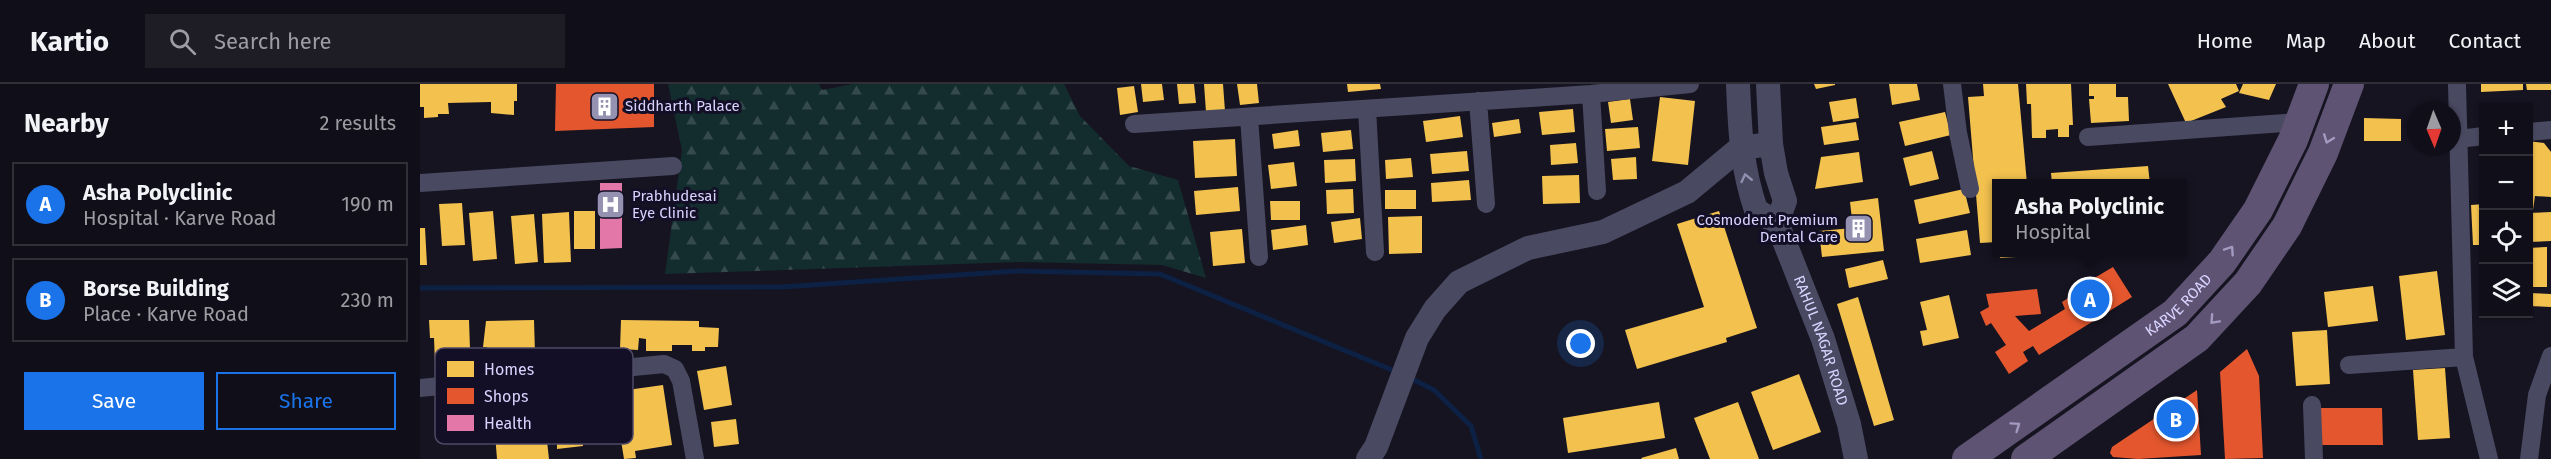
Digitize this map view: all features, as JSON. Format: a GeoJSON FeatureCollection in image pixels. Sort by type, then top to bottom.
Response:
{"type":"FeatureCollection","features":[{"type":"Feature","properties":{"kind":"main road","name":"KARVE ROAD"},"geometry":{"type":"LineString","coordinates":[[1967,459],[2175,313],[2222,262],[2258,210],[2300,122],[2314,84]]}},
{"type":"Feature","properties":{"kind":"main road"},"geometry":{"type":"LineString","coordinates":[[2026,459],[2198,338],[2248,283],[2287,226],[2323,153],[2349,84]]}},
{"type":"Feature","properties":{"kind":"main road"},"geometry":{"type":"LineString","coordinates":[[2055,459],[2066,431]]}},
{"type":"Feature","properties":{"kind":"street"},"geometry":{"type":"LineString","coordinates":[[1134,124],[1592,94],[1690,84]]}},
{"type":"Feature","properties":{"kind":"street","name":"RAHUL NAGAR ROAD"},"geometry":{"type":"LineString","coordinates":[[1738,84],[1740,147],[1746,180],[1756,210],[1777,223],[1823,339],[1849,424],[1856,459]]}},
{"type":"Feature","properties":{"kind":"street"},"geometry":{"type":"LineString","coordinates":[[1768,84],[1771,144],[1776,173],[1785,201],[1777,223]]}},
{"type":"Feature","properties":{"kind":"street"},"geometry":{"type":"LineString","coordinates":[[1952,84],[1958,133],[1970,189]]}},
{"type":"Feature","properties":{"kind":"street"},"geometry":{"type":"LineString","coordinates":[[2457,84],[2457,102]]}},
{"type":"Feature","properties":{"kind":"street"},"geometry":{"type":"LineString","coordinates":[[1592,94],[1597,190]]}},
{"type":"Feature","properties":{"kind":"street"},"geometry":{"type":"LineString","coordinates":[[1478,101],[1486,204]]}},
{"type":"Feature","properties":{"kind":"street"},"geometry":{"type":"LineString","coordinates":[[1367,109],[1375,252]]}},
{"type":"Feature","properties":{"kind":"street"},"geometry":{"type":"LineString","coordinates":[[1249,117],[1259,257]]}},
{"type":"Feature","properties":{"kind":"street"},"geometry":{"type":"LineString","coordinates":[[2088,137],[2300,122]]}},
{"type":"Feature","properties":{"kind":"street"},"geometry":{"type":"LineString","coordinates":[[2533,132],[2551,130]]}},
{"type":"Feature","properties":{"kind":"street"},"geometry":{"type":"LineString","coordinates":[[2461,139],[2479,137]]}},
{"type":"Feature","properties":{"kind":"street"},"geometry":{"type":"LineString","coordinates":[[1368,459],[1376,447],[1417,338],[1435,309],[1459,282],[1528,248],[1603,232],[1687,192],[1740,147],[1771,144]]}},
{"type":"Feature","properties":{"kind":"street"},"geometry":{"type":"LineString","coordinates":[[2458,156],[2464,357],[2489,459]]}},
{"type":"Feature","properties":{"kind":"street"},"geometry":{"type":"LineString","coordinates":[[420,183],[673,166]]}},
{"type":"Feature","properties":{"kind":"street"},"geometry":{"type":"LineString","coordinates":[[2529,459],[2537,395],[2551,356]]}},
{"type":"Feature","properties":{"kind":"street"},"geometry":{"type":"LineString","coordinates":[[2349,365],[2464,357]]}},
{"type":"Feature","properties":{"kind":"street"},"geometry":{"type":"LineString","coordinates":[[633,367],[664,364],[675,369],[681,381],[695,459]]}},
{"type":"Feature","properties":{"kind":"street"},"geometry":{"type":"LineString","coordinates":[[420,388],[435,387]]}},
{"type":"Feature","properties":{"kind":"street"},"geometry":{"type":"LineString","coordinates":[[2312,405],[2314,459]]}},
{"type":"Feature","properties":{"kind":"green space"},"geometry":{"type":"Polygon","coordinates":[[[668,84],[819,84],[822,90],[853,84],[1064,84],[1080,116],[1129,166],[1178,180],[1206,278],[1162,265],[1020,262],[665,274],[682,150],[668,84]]]}},
{"type":"Feature","properties":{"kind":"building: Homes"},"geometry":{"type":"Polygon","coordinates":[[[420,84],[517,84],[514,115],[491,113],[491,102],[448,103],[449,114],[424,118],[424,107],[420,107],[420,84]]]}},
{"type":"Feature","properties":{"kind":"building: Homes"},"geometry":{"type":"Polygon","coordinates":[[[1141,84],[1162,84],[1164,100],[1143,102],[1141,84]]]}},
{"type":"Feature","properties":{"kind":"building: Homes"},"geometry":{"type":"Polygon","coordinates":[[[1177,84],[1194,84],[1196,103],[1179,104],[1177,84]]]}},
{"type":"Feature","properties":{"kind":"building: Homes"},"geometry":{"type":"Polygon","coordinates":[[[1204,84],[1223,84],[1225,111],[1206,112],[1204,84]]]}},
{"type":"Feature","properties":{"kind":"building: Homes"},"geometry":{"type":"Polygon","coordinates":[[[1237,84],[1257,84],[1259,103],[1240,105],[1237,84]]]}},
{"type":"Feature","properties":{"kind":"building: Homes"},"geometry":{"type":"Polygon","coordinates":[[[1347,84],[1380,84],[1381,89],[1348,92],[1347,84]]]}},
{"type":"Feature","properties":{"kind":"building: Homes"},"geometry":{"type":"Polygon","coordinates":[[[1814,84],[1835,84],[1835,85],[1816,89],[1814,84]]]}},
{"type":"Feature","properties":{"kind":"building: Homes"},"geometry":{"type":"Polygon","coordinates":[[[1889,84],[1917,84],[1920,100],[1892,105],[1889,84]]]}},
{"type":"Feature","properties":{"kind":"building: Homes"},"geometry":{"type":"Polygon","coordinates":[[[1983,84],[2018,84],[2027,179],[1992,179],[1992,242],[1980,243],[1968,97],[1984,96],[1983,84]]]}},
{"type":"Feature","properties":{"kind":"building: Homes"},"geometry":{"type":"Polygon","coordinates":[[[2026,84],[2071,84],[2073,125],[2069,125],[2069,137],[2058,137],[2058,129],[2046,130],[2046,138],[2032,138],[2031,104],[2027,104],[2026,84]]]}},
{"type":"Feature","properties":{"kind":"building: Homes"},"geometry":{"type":"Polygon","coordinates":[[[2089,84],[2116,84],[2116,97],[2128,97],[2129,121],[2091,123],[2089,99],[2094,99],[2094,96],[2089,96],[2089,84]]]}},
{"type":"Feature","properties":{"kind":"building: Homes"},"geometry":{"type":"Polygon","coordinates":[[[2168,84],[2236,84],[2239,91],[2221,99],[2226,107],[2186,123],[2168,84]]]}},
{"type":"Feature","properties":{"kind":"building: Homes"},"geometry":{"type":"Polygon","coordinates":[[[2243,84],[2276,84],[2269,100],[2239,93],[2243,84]]]}},
{"type":"Feature","properties":{"kind":"building: Homes"},"geometry":{"type":"Polygon","coordinates":[[[2481,84],[2523,84],[2523,90],[2481,92],[2481,84]]]}},
{"type":"Feature","properties":{"kind":"building: Homes"},"geometry":{"type":"Polygon","coordinates":[[[2526,84],[2551,84],[2551,90],[2527,90],[2526,84]]]}},
{"type":"Feature","properties":{"kind":"building: Homes"},"geometry":{"type":"Polygon","coordinates":[[[1134,86],[1138,112],[1120,115],[1117,88],[1134,86]]]}},
{"type":"Feature","properties":{"kind":"building: Homes"},"geometry":{"type":"Polygon","coordinates":[[[1660,97],[1695,101],[1688,165],[1652,161],[1660,97]]]}},
{"type":"Feature","properties":{"kind":"building: Homes"},"geometry":{"type":"Polygon","coordinates":[[[1856,98],[1859,118],[1833,122],[1829,102],[1856,98]]]}},
{"type":"Feature","properties":{"kind":"building: Homes"},"geometry":{"type":"Polygon","coordinates":[[[1630,99],[1633,120],[1611,123],[1608,102],[1630,99]]]}},
{"type":"Feature","properties":{"kind":"building: Homes"},"geometry":{"type":"Polygon","coordinates":[[[1573,109],[1575,132],[1542,135],[1539,112],[1573,109]]]}},
{"type":"Feature","properties":{"kind":"building: Homes"},"geometry":{"type":"Polygon","coordinates":[[[1945,112],[1951,135],[1905,146],[1899,122],[1945,112]]]}},
{"type":"Feature","properties":{"kind":"building: Homes"},"geometry":{"type":"Polygon","coordinates":[[[1460,116],[1463,137],[1426,142],[1423,121],[1460,116]]]}},
{"type":"Feature","properties":{"kind":"building: Homes"},"geometry":{"type":"Polygon","coordinates":[[[2364,118],[2401,119],[2401,141],[2364,141],[2364,118]]]}},
{"type":"Feature","properties":{"kind":"building: Homes"},"geometry":{"type":"Polygon","coordinates":[[[1519,119],[1521,133],[1494,137],[1492,123],[1519,119]]]}},
{"type":"Feature","properties":{"kind":"building: Homes"},"geometry":{"type":"Polygon","coordinates":[[[1856,122],[1859,140],[1824,145],[1821,127],[1856,122]]]}},
{"type":"Feature","properties":{"kind":"building: Homes"},"geometry":{"type":"Polygon","coordinates":[[[1638,127],[1640,148],[1607,151],[1605,129],[1638,127]]]}},
{"type":"Feature","properties":{"kind":"building: Homes"},"geometry":{"type":"Polygon","coordinates":[[[1298,130],[1300,146],[1274,149],[1272,134],[1298,130]]]}},
{"type":"Feature","properties":{"kind":"building: Homes"},"geometry":{"type":"Polygon","coordinates":[[[1351,130],[1353,149],[1323,152],[1321,133],[1351,130]]]}},
{"type":"Feature","properties":{"kind":"building: Homes"},"geometry":{"type":"Polygon","coordinates":[[[1235,139],[1237,176],[1195,178],[1193,141],[1235,139]]]}},
{"type":"Feature","properties":{"kind":"building: Homes"},"geometry":{"type":"Polygon","coordinates":[[[2533,142],[2544,143],[2551,152],[2551,197],[2535,196],[2533,210],[2533,142]]]}},
{"type":"Feature","properties":{"kind":"building: Homes"},"geometry":{"type":"Polygon","coordinates":[[[1576,143],[1578,163],[1551,165],[1550,145],[1576,143]]]}},
{"type":"Feature","properties":{"kind":"building: Homes"},"geometry":{"type":"Polygon","coordinates":[[[1467,151],[1469,171],[1432,174],[1430,154],[1467,151]]]}},
{"type":"Feature","properties":{"kind":"building: Homes"},"geometry":{"type":"Polygon","coordinates":[[[1932,151],[1939,179],[1910,186],[1903,158],[1932,151]]]}},
{"type":"Feature","properties":{"kind":"building: Homes"},"geometry":{"type":"Polygon","coordinates":[[[1859,152],[1863,182],[1815,189],[1821,157],[1859,152]]]}},
{"type":"Feature","properties":{"kind":"building: Homes"},"geometry":{"type":"Polygon","coordinates":[[[1636,157],[1637,179],[1613,180],[1611,159],[1636,157]]]}},
{"type":"Feature","properties":{"kind":"building: Homes"},"geometry":{"type":"Polygon","coordinates":[[[1411,158],[1413,177],[1386,179],[1385,160],[1411,158]]]}},
{"type":"Feature","properties":{"kind":"building: Homes"},"geometry":{"type":"Polygon","coordinates":[[[1355,159],[1356,181],[1325,183],[1324,160],[1355,159]]]}},
{"type":"Feature","properties":{"kind":"building: Homes"},"geometry":{"type":"Polygon","coordinates":[[[1294,162],[1297,186],[1271,189],[1268,165],[1294,162]]]}},
{"type":"Feature","properties":{"kind":"building: Homes"},"geometry":{"type":"Polygon","coordinates":[[[2148,166],[2149,179],[2052,179],[2051,173],[2148,166]]]}},
{"type":"Feature","properties":{"kind":"building: Homes"},"geometry":{"type":"Polygon","coordinates":[[[1579,175],[1580,203],[1543,204],[1542,176],[1579,175]]]}},
{"type":"Feature","properties":{"kind":"building: Homes"},"geometry":{"type":"Polygon","coordinates":[[[1469,180],[1471,200],[1432,202],[1431,183],[1469,180]]]}},
{"type":"Feature","properties":{"kind":"building: Homes"},"geometry":{"type":"Polygon","coordinates":[[[1238,187],[1240,211],[1196,215],[1194,191],[1238,187]]]}},
{"type":"Feature","properties":{"kind":"building: Homes"},"geometry":{"type":"Polygon","coordinates":[[[1353,189],[1354,213],[1327,214],[1326,190],[1353,189]]]}},
{"type":"Feature","properties":{"kind":"building: Homes"},"geometry":{"type":"Polygon","coordinates":[[[1964,189],[1970,213],[1919,224],[1914,200],[1964,189]]]}},
{"type":"Feature","properties":{"kind":"building: Homes"},"geometry":{"type":"Polygon","coordinates":[[[1385,190],[1416,190],[1416,209],[1385,209],[1385,190]]]}},
{"type":"Feature","properties":{"kind":"building: Homes","name":"Cosmodent Premium Dental Care"},"geometry":{"type":"Polygon","coordinates":[[[1878,198],[1884,251],[1822,257],[1819,231],[1853,228],[1850,202],[1878,198]]]}},
{"type":"Feature","properties":{"kind":"building: Homes"},"geometry":{"type":"Polygon","coordinates":[[[1270,201],[1300,201],[1300,220],[1271,220],[1270,201]]]}},
{"type":"Feature","properties":{"kind":"building: Homes"},"geometry":{"type":"Polygon","coordinates":[[[462,203],[465,245],[442,246],[439,204],[462,203]]]}},
{"type":"Feature","properties":{"kind":"building: Homes"},"geometry":{"type":"Polygon","coordinates":[[[2479,204],[2479,245],[2473,245],[2471,205],[2479,204]]]}},
{"type":"Feature","properties":{"kind":"building: Homes"},"geometry":{"type":"Polygon","coordinates":[[[493,211],[497,259],[473,261],[469,213],[493,211]]]}},
{"type":"Feature","properties":{"kind":"building: Homes"},"geometry":{"type":"Polygon","coordinates":[[[574,211],[595,211],[595,249],[574,249],[574,211]]]}},
{"type":"Feature","properties":{"kind":"building: Homes"},"geometry":{"type":"Polygon","coordinates":[[[1719,211],[1757,328],[1726,338],[1727,342],[1637,369],[1625,330],[1704,307],[1677,224],[1719,211]]]}},
{"type":"Feature","properties":{"kind":"building: Homes"},"geometry":{"type":"Polygon","coordinates":[[[569,212],[571,262],[544,263],[542,214],[569,212]]]}},
{"type":"Feature","properties":{"kind":"building: Homes"},"geometry":{"type":"Polygon","coordinates":[[[2551,212],[2551,241],[2533,242],[2533,213],[2551,212]]]}},
{"type":"Feature","properties":{"kind":"building: Homes"},"geometry":{"type":"Polygon","coordinates":[[[534,214],[538,262],[515,264],[511,216],[534,214]]]}},
{"type":"Feature","properties":{"kind":"building: Homes"},"geometry":{"type":"Polygon","coordinates":[[[1422,216],[1422,253],[1389,254],[1388,217],[1422,216]]]}},
{"type":"Feature","properties":{"kind":"building: Homes"},"geometry":{"type":"Polygon","coordinates":[[[1360,218],[1362,239],[1334,243],[1331,222],[1360,218]]]}},
{"type":"Feature","properties":{"kind":"building: Homes"},"geometry":{"type":"Polygon","coordinates":[[[1306,225],[1308,245],[1273,250],[1271,230],[1306,225]]]}},
{"type":"Feature","properties":{"kind":"building: Homes"},"geometry":{"type":"Polygon","coordinates":[[[420,228],[425,228],[427,265],[420,265],[420,228]]]}},
{"type":"Feature","properties":{"kind":"building: Homes"},"geometry":{"type":"Polygon","coordinates":[[[1242,229],[1245,263],[1213,266],[1210,232],[1242,229]]]}},
{"type":"Feature","properties":{"kind":"building: Homes"},"geometry":{"type":"Polygon","coordinates":[[[1967,230],[1971,255],[1920,263],[1916,239],[1967,230]]]}},
{"type":"Feature","properties":{"kind":"building: Homes"},"geometry":{"type":"Polygon","coordinates":[[[2547,247],[2547,287],[2533,287],[2533,248],[2547,247]]]}},
{"type":"Feature","properties":{"kind":"building: Homes"},"geometry":{"type":"Polygon","coordinates":[[[1883,260],[1888,279],[1849,288],[1845,269],[1883,260]]]}},
{"type":"Feature","properties":{"kind":"building: Homes"},"geometry":{"type":"Polygon","coordinates":[[[2437,271],[2445,335],[2406,340],[2399,276],[2437,271]]]}},
{"type":"Feature","properties":{"kind":"building: Homes"},"geometry":{"type":"Polygon","coordinates":[[[2373,286],[2378,321],[2328,327],[2324,292],[2373,286]]]}},
{"type":"Feature","properties":{"kind":"building: Homes"},"geometry":{"type":"Polygon","coordinates":[[[2533,293],[2551,294],[2551,307],[2533,306],[2533,293]]]}},
{"type":"Feature","properties":{"kind":"building: Homes"},"geometry":{"type":"Polygon","coordinates":[[[1949,295],[1959,338],[1923,346],[1920,331],[1927,330],[1920,302],[1949,295]]]}},
{"type":"Feature","properties":{"kind":"building: Homes"},"geometry":{"type":"Polygon","coordinates":[[[1858,297],[1894,420],[1874,426],[1837,304],[1858,297]]]}},
{"type":"Feature","properties":{"kind":"building: Homes"},"geometry":{"type":"Polygon","coordinates":[[[429,320],[469,320],[470,348],[435,348],[435,365],[434,338],[430,338],[429,320]]]}},
{"type":"Feature","properties":{"kind":"building: Homes"},"geometry":{"type":"Polygon","coordinates":[[[534,320],[535,348],[483,347],[486,321],[534,320]]]}},
{"type":"Feature","properties":{"kind":"building: Homes"},"geometry":{"type":"Polygon","coordinates":[[[621,320],[699,321],[699,327],[719,328],[718,347],[705,347],[705,351],[692,351],[692,345],[672,345],[672,351],[646,351],[646,339],[639,338],[638,350],[620,348],[621,320]]]}},
{"type":"Feature","properties":{"kind":"building: Homes"},"geometry":{"type":"Polygon","coordinates":[[[2327,330],[2330,384],[2296,386],[2292,332],[2327,330]]]}},
{"type":"Feature","properties":{"kind":"building: Homes"},"geometry":{"type":"Polygon","coordinates":[[[726,366],[732,405],[704,410],[697,371],[726,366]]]}},
{"type":"Feature","properties":{"kind":"building: Homes"},"geometry":{"type":"Polygon","coordinates":[[[2445,368],[2450,438],[2418,440],[2413,370],[2445,368]]]}},
{"type":"Feature","properties":{"kind":"building: Homes"},"geometry":{"type":"Polygon","coordinates":[[[1799,374],[1821,432],[1773,450],[1751,392],[1799,374]]]}},
{"type":"Feature","properties":{"kind":"building: Homes"},"geometry":{"type":"Polygon","coordinates":[[[663,385],[672,445],[635,451],[636,458],[624,459],[622,444],[633,444],[633,389],[663,385]]]}},
{"type":"Feature","properties":{"kind":"building: Homes"},"geometry":{"type":"Polygon","coordinates":[[[1659,402],[1665,438],[1568,453],[1563,418],[1659,402]]]}},
{"type":"Feature","properties":{"kind":"building: Homes"},"geometry":{"type":"Polygon","coordinates":[[[1738,402],[1759,459],[1710,459],[1694,418],[1738,402]]]}},
{"type":"Feature","properties":{"kind":"building: Homes"},"geometry":{"type":"Polygon","coordinates":[[[736,419],[739,444],[714,447],[711,422],[736,419]]]}},
{"type":"Feature","properties":{"kind":"building: Homes"},"geometry":{"type":"Polygon","coordinates":[[[496,444],[547,444],[549,459],[497,459],[496,444]]]}},
{"type":"Feature","properties":{"kind":"building: Homes"},"geometry":{"type":"Polygon","coordinates":[[[557,444],[583,444],[583,446],[557,449],[557,444]]]}},
{"type":"Feature","properties":{"kind":"building: Homes"},"geometry":{"type":"Polygon","coordinates":[[[1676,448],[1679,459],[1641,458],[1676,448]]]}},
{"type":"Feature","properties":{"kind":"building: Shops","name":"Siddharth Palace"},"geometry":{"type":"Polygon","coordinates":[[[556,84],[654,84],[654,127],[555,131],[556,84]]]}},
{"type":"Feature","properties":{"kind":"building: Shops"},"geometry":{"type":"Polygon","coordinates":[[[2113,267],[2132,297],[2039,355],[2033,346],[2023,352],[2028,361],[2009,374],[1995,352],[2006,345],[1991,323],[1986,326],[1980,312],[1989,307],[1986,294],[2037,289],[2041,314],[2015,316],[2029,331],[2065,309],[2062,302],[2076,293],[2074,290],[2113,267]]]}},
{"type":"Feature","properties":{"kind":"building: Shops"},"geometry":{"type":"Polygon","coordinates":[[[2247,349],[2259,376],[2263,458],[2225,459],[2220,372],[2247,349]]]}},
{"type":"Feature","properties":{"kind":"building: Shops"},"geometry":{"type":"Polygon","coordinates":[[[2197,390],[2201,455],[2138,459],[2113,457],[2110,453],[2112,447],[2197,390]]]}},
{"type":"Feature","properties":{"kind":"building: Shops"},"geometry":{"type":"Polygon","coordinates":[[[2317,408],[2382,408],[2383,445],[2317,445],[2317,408]]]}},
{"type":"Feature","properties":{"kind":"building: Health"},"geometry":{"type":"Polygon","coordinates":[[[600,183],[622,183],[622,248],[600,249],[600,183]]]}},
{"type":"Feature","properties":{"kind":"waterway"},"geometry":{"type":"LineString","coordinates":[[420,288],[782,287],[1017,271],[1160,274],[1397,372]]}},
{"type":"Feature","properties":{"kind":"waterway"},"geometry":{"type":"LineString","coordinates":[[1408,377],[1434,390],[1471,426],[1481,459]]}},
{"type":"Feature","properties":{"kind":"place","name":"Siddharth Palace"},"geometry":{"type":"Point","coordinates":[604,106]}},
{"type":"Feature","properties":{"kind":"place","name":"Prabhudesai Eye Clinic"},"geometry":{"type":"Point","coordinates":[611,205]}},
{"type":"Feature","properties":{"kind":"place","name":"Cosmodent Premium Dental Care"},"geometry":{"type":"Point","coordinates":[1859,229]}},
{"type":"Feature","properties":{"kind":"place","name":"Asha Polyclinic"},"geometry":{"type":"Point","coordinates":[2090,299]}},
{"type":"Feature","properties":{"kind":"place","name":"Borse Building"},"geometry":{"type":"Point","coordinates":[2176,419]}}]}
